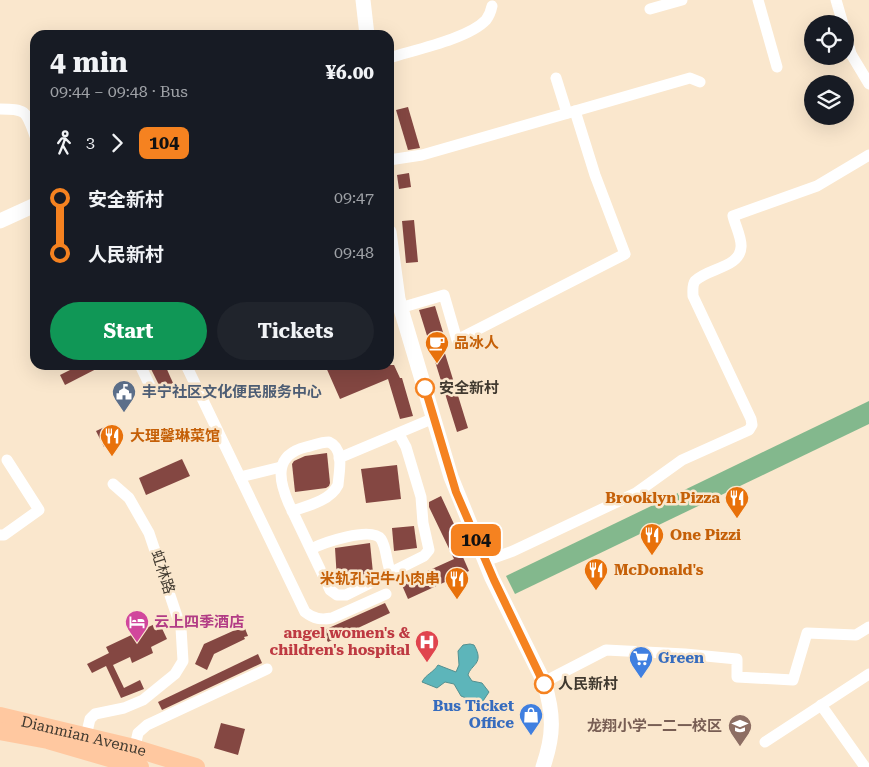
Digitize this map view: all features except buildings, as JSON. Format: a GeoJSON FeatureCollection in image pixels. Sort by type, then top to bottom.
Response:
{"type":"FeatureCollection","features":[{"type":"Feature","properties":{"kind":"main road","name":"Dianmian Avenue"},"geometry":{"type":"LineString","coordinates":[[0,716],[88,737],[135,745],[189,766]]}},
{"type":"Feature","properties":{"kind":"main road","name":"Dianmian Avenue"},"geometry":{"type":"LineString","coordinates":[[0,731],[48,740],[110,763],[140,767]]}},
{"type":"Feature","properties":{"kind":"street"},"geometry":{"type":"LineString","coordinates":[[363,0],[366,30]]}},
{"type":"Feature","properties":{"kind":"street"},"geometry":{"type":"LineString","coordinates":[[650,9],[682,0]]}},
{"type":"Feature","properties":{"kind":"street"},"geometry":{"type":"LineString","coordinates":[[758,0],[777,68]]}},
{"type":"Feature","properties":{"kind":"street"},"geometry":{"type":"LineString","coordinates":[[836,0],[840,15]]}},
{"type":"Feature","properties":{"kind":"street"},"geometry":{"type":"LineString","coordinates":[[394,56],[448,40],[477,26],[486,20],[492,6]]}},
{"type":"Feature","properties":{"kind":"street"},"geometry":{"type":"LineString","coordinates":[[854,62],[869,84]]}},
{"type":"Feature","properties":{"kind":"street"},"geometry":{"type":"LineString","coordinates":[[400,308],[444,296],[456,340],[625,254],[571,112],[556,78]]}},
{"type":"Feature","properties":{"kind":"street"},"geometry":{"type":"LineString","coordinates":[[394,159],[422,155],[690,78],[700,82]]}},
{"type":"Feature","properties":{"kind":"street"},"geometry":{"type":"LineString","coordinates":[[0,109],[20,109],[27,114],[30,122]]}},
{"type":"Feature","properties":{"kind":"street"},"geometry":{"type":"LineString","coordinates":[[485,561],[513,551],[636,493],[682,460],[750,430],[752,425],[751,419],[693,296],[693,287],[696,280],[731,262],[739,254],[741,246],[733,216],[817,186],[869,155]]}},
{"type":"Feature","properties":{"kind":"street"},"geometry":{"type":"LineString","coordinates":[[0,221],[30,208]]}},
{"type":"Feature","properties":{"kind":"street"},"geometry":{"type":"LineString","coordinates":[[394,277],[400,308],[451,477],[485,561],[544,682],[553,719],[552,735],[543,767]]}},
{"type":"Feature","properties":{"kind":"street"},"geometry":{"type":"LineString","coordinates":[[142,370],[152,390]]}},
{"type":"Feature","properties":{"kind":"street"},"geometry":{"type":"LineString","coordinates":[[188,370],[305,612],[312,618],[322,620],[332,618],[386,594]]}},
{"type":"Feature","properties":{"kind":"street"},"geometry":{"type":"LineString","coordinates":[[339,458],[434,418]]}},
{"type":"Feature","properties":{"kind":"street"},"geometry":{"type":"LineString","coordinates":[[292,511],[319,501],[336,490],[338,485],[339,458],[334,444],[324,442],[292,451],[285,457],[281,467],[286,496],[292,511],[330,590],[341,596],[424,556],[429,550],[423,523],[421,496],[406,447],[399,434]]}},
{"type":"Feature","properties":{"kind":"street"},"geometry":{"type":"LineString","coordinates":[[0,535],[4,535],[40,510],[7,460]]}},
{"type":"Feature","properties":{"kind":"street"},"geometry":{"type":"LineString","coordinates":[[240,477],[281,467]]}},
{"type":"Feature","properties":{"kind":"street","name":"虹林路"},"geometry":{"type":"LineString","coordinates":[[88,737],[90,719],[95,714],[124,708],[143,700],[175,674],[183,661],[181,628],[150,533],[128,498],[113,484]]}},
{"type":"Feature","properties":{"kind":"street"},"geometry":{"type":"LineString","coordinates":[[310,549],[335,539],[374,535],[382,540],[391,572]]}},
{"type":"Feature","properties":{"kind":"street"},"geometry":{"type":"LineString","coordinates":[[544,682],[606,650],[737,659],[737,678],[793,680],[807,633],[856,635],[869,627]]}},
{"type":"Feature","properties":{"kind":"street"},"geometry":{"type":"LineString","coordinates":[[110,763],[135,745],[138,733],[147,725],[267,668]]}},
{"type":"Feature","properties":{"kind":"street"},"geometry":{"type":"LineString","coordinates":[[765,742],[869,674]]}},
{"type":"Feature","properties":{"kind":"street"},"geometry":{"type":"LineString","coordinates":[[821,705],[865,767]]}},
{"type":"Feature","properties":{"kind":"green space"},"geometry":{"type":"Polygon","coordinates":[[[869,401],[869,424],[515,594],[506,576],[869,401]]]}},
{"type":"Feature","properties":{"kind":"water"},"geometry":{"type":"Polygon","coordinates":[[[463,645],[474,645],[477,651],[478,660],[468,675],[472,681],[482,683],[489,692],[481,704],[461,696],[454,684],[445,682],[437,688],[422,682],[438,665],[456,672],[459,665],[458,651],[463,645]]]}},
{"type":"Feature","properties":{"kind":"bus line","name":"104"},"geometry":{"type":"LineString","coordinates":[[425,388],[456,492],[494,580],[544,684]]}},
{"type":"Feature","properties":{"kind":"place","name":"品冰人"},"geometry":{"type":"Point","coordinates":[437,364]}},
{"type":"Feature","properties":{"kind":"place","name":"安全新村"},"geometry":{"type":"Point","coordinates":[425,388]}},
{"type":"Feature","properties":{"kind":"place","name":"丰宁社区文化便民服务中心"},"geometry":{"type":"Point","coordinates":[124,413]}},
{"type":"Feature","properties":{"kind":"place","name":"大理馨琳菜馆"},"geometry":{"type":"Point","coordinates":[112,457]}},
{"type":"Feature","properties":{"kind":"place","name":"Brooklyn Pizza"},"geometry":{"type":"Point","coordinates":[737,519]}},
{"type":"Feature","properties":{"kind":"place","name":"One Pizzi"},"geometry":{"type":"Point","coordinates":[652,556]}},
{"type":"Feature","properties":{"kind":"place","name":"McDonald's"},"geometry":{"type":"Point","coordinates":[596,591]}},
{"type":"Feature","properties":{"kind":"place","name":"米轨孔记牛小肉串"},"geometry":{"type":"Point","coordinates":[457,600]}},
{"type":"Feature","properties":{"kind":"place","name":"云上四季酒店"},"geometry":{"type":"Point","coordinates":[137,643]}},
{"type":"Feature","properties":{"kind":"place","name":"angel women's & children's hospital"},"geometry":{"type":"Point","coordinates":[427,663]}},
{"type":"Feature","properties":{"kind":"place","name":"Green"},"geometry":{"type":"Point","coordinates":[641,679]}},
{"type":"Feature","properties":{"kind":"place","name":"人民新村"},"geometry":{"type":"Point","coordinates":[544,684]}},
{"type":"Feature","properties":{"kind":"place","name":"Bus Ticket Office"},"geometry":{"type":"Point","coordinates":[531,736]}},
{"type":"Feature","properties":{"kind":"place","name":"龙翔小学一二一校区"},"geometry":{"type":"Point","coordinates":[740,747]}}]}
